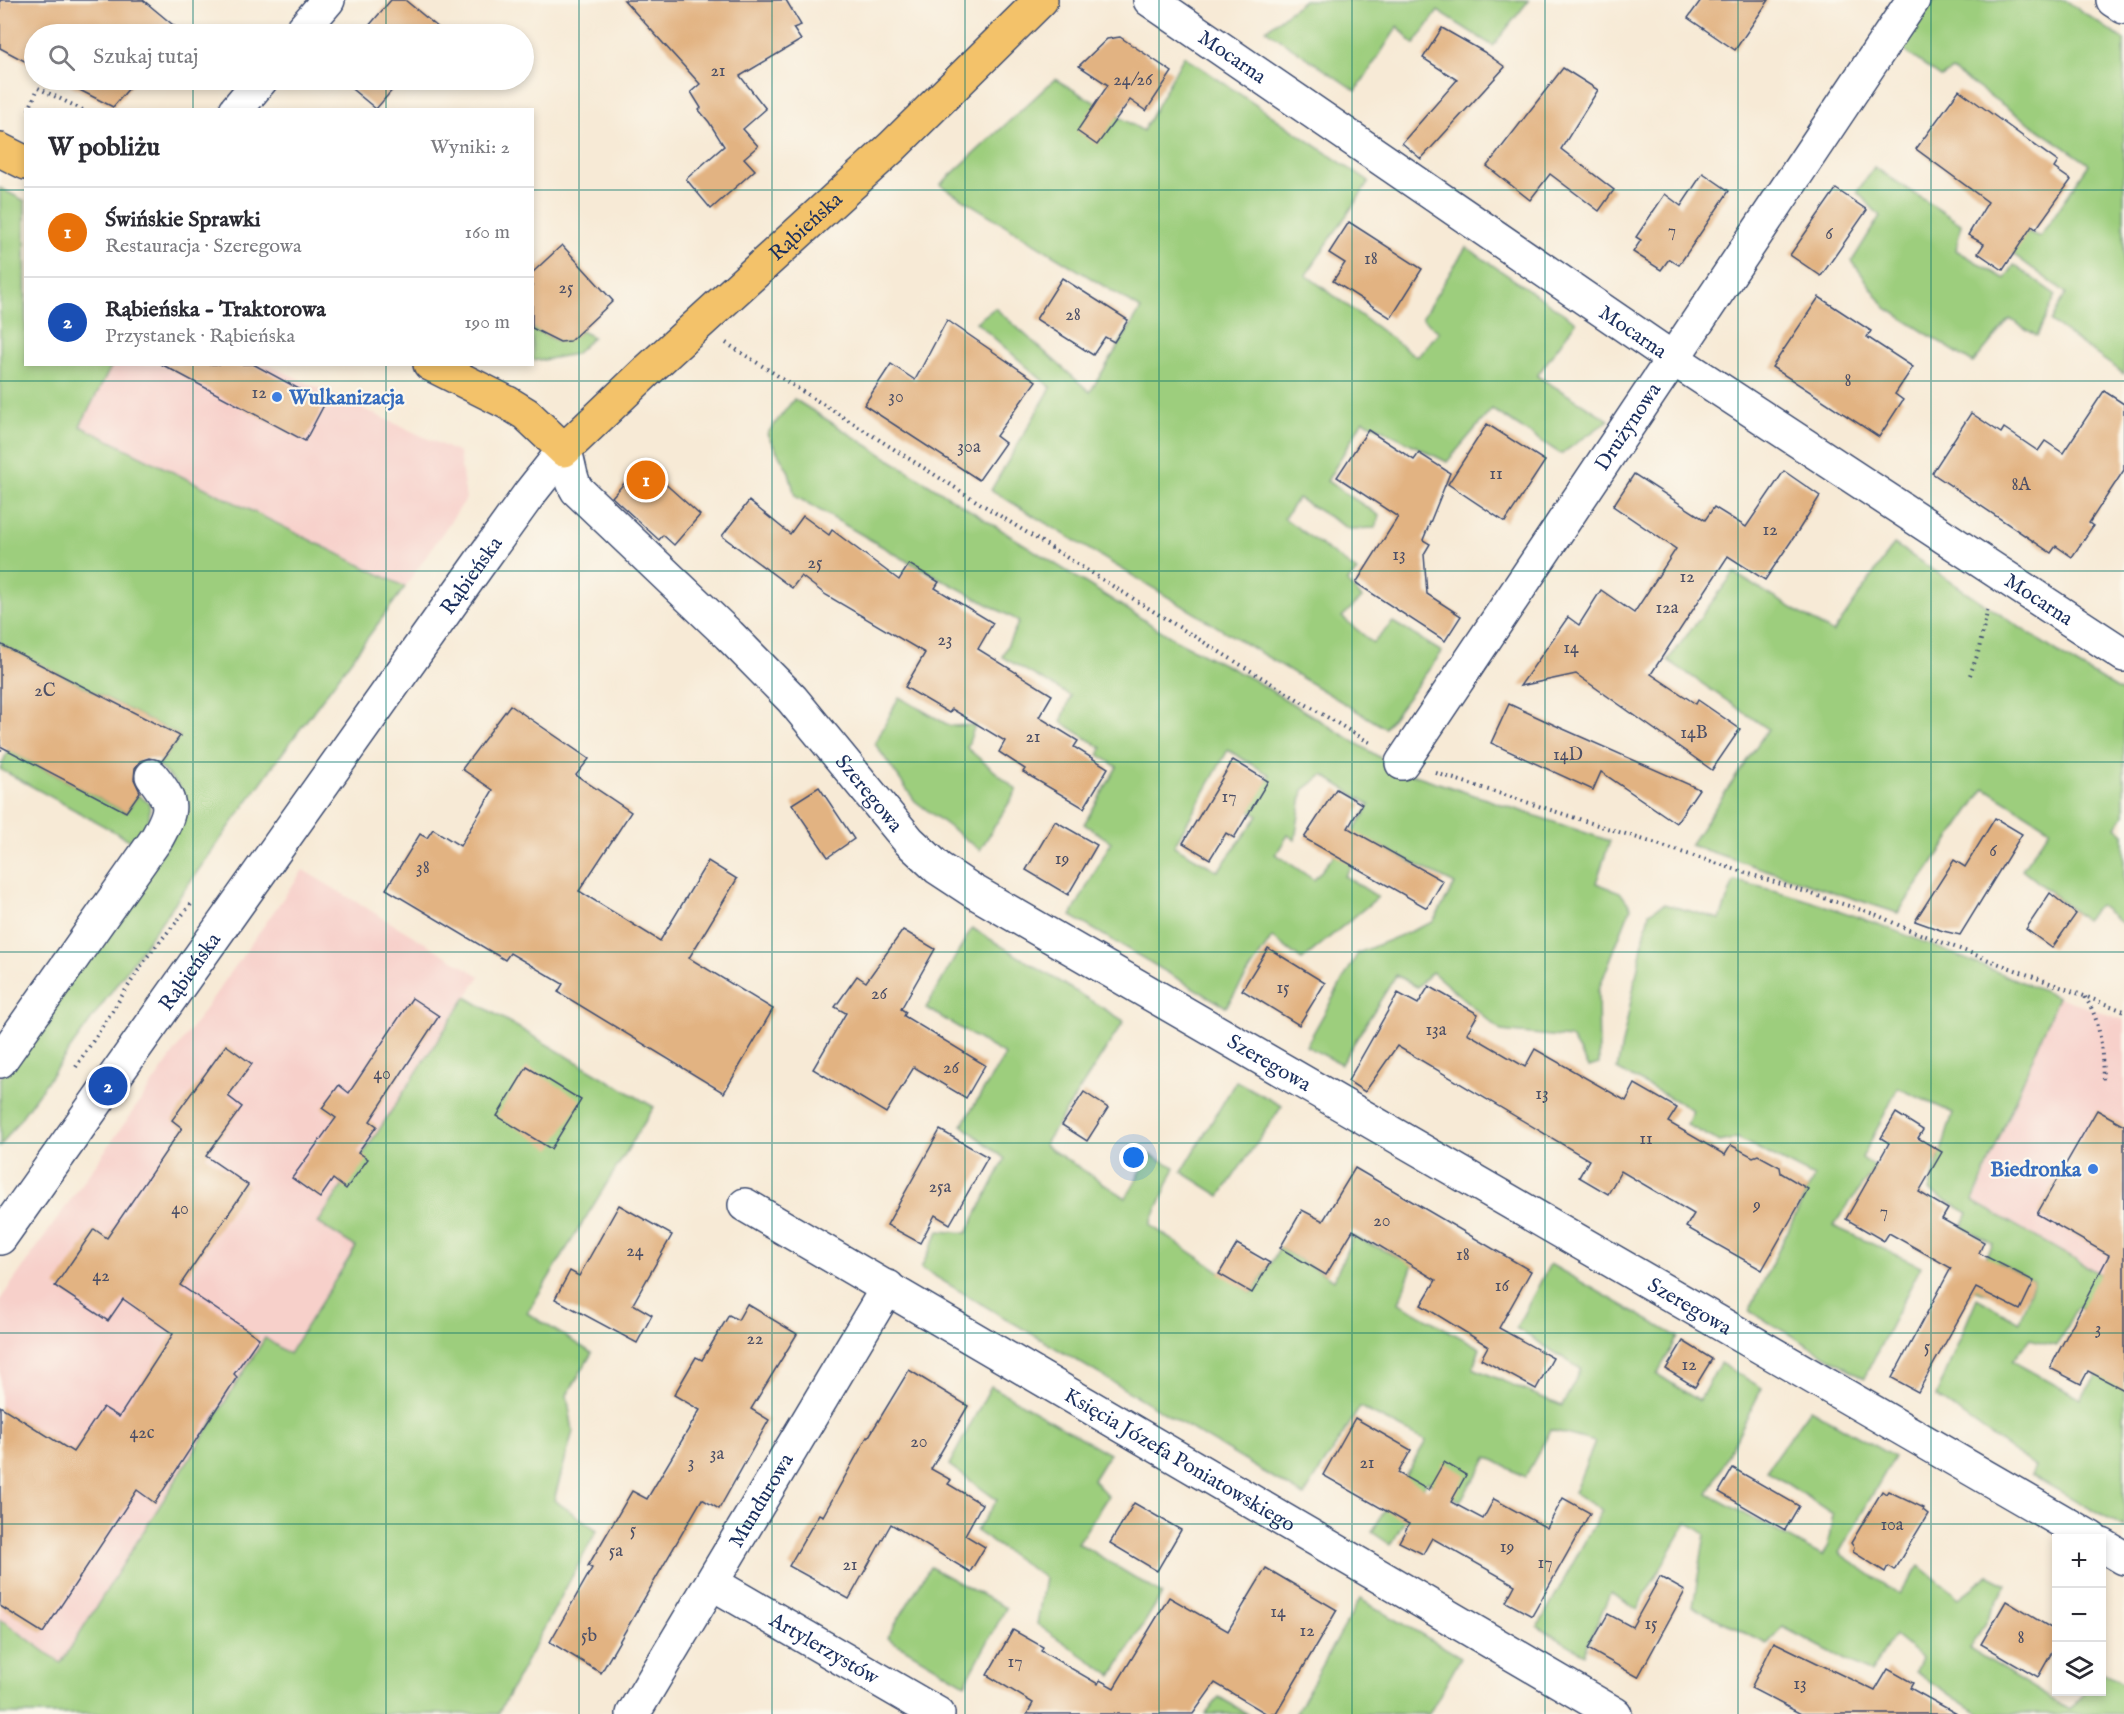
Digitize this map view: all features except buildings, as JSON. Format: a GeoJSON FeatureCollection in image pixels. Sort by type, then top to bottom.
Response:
{"type":"FeatureCollection","features":[{"type":"Feature","properties":{"kind":"main road","name":"Rąbieńska"},"geometry":{"type":"LineString","coordinates":[[564,450],[892,147],[1041,0]]}},
{"type":"Feature","properties":{"kind":"main road"},"geometry":{"type":"LineString","coordinates":[[0,150],[24,162]]}},
{"type":"Feature","properties":{"kind":"main road"},"geometry":{"type":"LineString","coordinates":[[434,366],[526,414],[564,450]]}},
{"type":"Feature","properties":{"kind":"street"},"geometry":{"type":"LineString","coordinates":[[308,24],[328,0]]}},
{"type":"Feature","properties":{"kind":"street","name":"Mocarna"},"geometry":{"type":"LineString","coordinates":[[1150,0],[1672,358],[2124,655]]}},
{"type":"Feature","properties":{"kind":"street","name":"Drużynowa"},"geometry":{"type":"LineString","coordinates":[[1402,763],[1913,0]]}},
{"type":"Feature","properties":{"kind":"street"},"geometry":{"type":"LineString","coordinates":[[2113,0],[2124,7]]}},
{"type":"Feature","properties":{"kind":"street"},"geometry":{"type":"LineString","coordinates":[[238,108],[253,90]]}},
{"type":"Feature","properties":{"kind":"street","name":"Rąbieńska"},"geometry":{"type":"LineString","coordinates":[[0,1238],[480,561],[564,450]]}},
{"type":"Feature","properties":{"kind":"street","name":"Szeregowa"},"geometry":{"type":"LineString","coordinates":[[564,450],[569,461],[572,482],[577,490],[729,635],[792,699],[909,841],[938,868],[973,891],[2082,1534]]}},
{"type":"Feature","properties":{"kind":"street"},"geometry":{"type":"LineString","coordinates":[[0,1061],[157,838],[169,817],[169,801],[152,776]]}},
{"type":"Feature","properties":{"kind":"street","name":"Księcia Józefa Poniatowskiego"},"geometry":{"type":"LineString","coordinates":[[745,1205],[1615,1714]]}},
{"type":"Feature","properties":{"kind":"street","name":"Mundurowa"},"geometry":{"type":"LineString","coordinates":[[633,1714],[888,1287]]}},
{"type":"Feature","properties":{"kind":"street"},"geometry":{"type":"LineString","coordinates":[[2106,1547],[2124,1558]]}},
{"type":"Feature","properties":{"kind":"street","name":"Artylerzystów"},"geometry":{"type":"LineString","coordinates":[[712,1583],[938,1714]]}},
{"type":"Feature","properties":{"kind":"path"},"geometry":{"type":"LineString","coordinates":[[30,108],[37,90]]}},
{"type":"Feature","properties":{"kind":"path"},"geometry":{"type":"LineString","coordinates":[[42,90],[79,108]]}},
{"type":"Feature","properties":{"kind":"path"},"geometry":{"type":"LineString","coordinates":[[698,325],[910,461],[1205,645],[1402,763],[1877,915],[1907,929],[2124,1011]]}},
{"type":"Feature","properties":{"kind":"path"},"geometry":{"type":"LineString","coordinates":[[1970,675],[1978,653],[1996,572]]}},
{"type":"Feature","properties":{"kind":"path"},"geometry":{"type":"LineString","coordinates":[[2085,996],[2098,1023],[2103,1080]]}},
{"type":"Feature","properties":{"kind":"shaded area"},"geometry":{"type":"Polygon","coordinates":[[[111,366],[270,366],[459,453],[466,499],[405,587],[79,426],[111,366]]]}},
{"type":"Feature","properties":{"kind":"shaded area"},"geometry":{"type":"Polygon","coordinates":[[[303,870],[480,976],[318,1223],[356,1246],[289,1354],[265,1339],[61,1664],[0,1619],[0,1300],[303,870]]]}},
{"type":"Feature","properties":{"kind":"shaded area"},"geometry":{"type":"Polygon","coordinates":[[[2058,997],[2124,1020],[2124,1288],[1974,1202],[2058,997]]]}},
{"type":"Feature","properties":{"kind":"green space"},"geometry":{"type":"Polygon","coordinates":[[[1304,0],[1529,0],[1493,46],[1438,11],[1414,45],[1398,26],[1356,91],[1266,30],[1304,0]]]}},
{"type":"Feature","properties":{"kind":"green space"},"geometry":{"type":"Polygon","coordinates":[[[1933,0],[2065,0],[2124,40],[2124,374],[2051,322],[2066,293],[2013,254],[2026,231],[2040,237],[2089,164],[1952,70],[1941,77],[1902,49],[1933,0]]]}},
{"type":"Feature","properties":{"kind":"green space"},"geometry":{"type":"Polygon","coordinates":[[[1184,56],[1369,182],[1306,275],[1417,357],[1439,332],[1422,318],[1466,247],[1576,322],[1537,376],[1609,420],[1561,454],[1492,409],[1447,462],[1363,420],[1327,481],[1380,516],[1375,528],[1349,529],[1298,498],[1284,518],[1357,571],[1347,582],[1362,598],[1342,617],[1373,643],[1393,622],[1442,652],[1385,728],[991,490],[1051,388],[976,322],[995,308],[1090,392],[1141,309],[940,185],[1055,79],[1143,131],[1184,56]]]}},
{"type":"Feature","properties":{"kind":"green space"},"geometry":{"type":"Polygon","coordinates":[[[1874,167],[1961,224],[1956,250],[2005,279],[2014,265],[2056,295],[2037,336],[2010,319],[1973,363],[1886,308],[1852,261],[1880,216],[1857,192],[1874,167]]]}},
{"type":"Feature","properties":{"kind":"green space"},"geometry":{"type":"Polygon","coordinates":[[[0,188],[24,200],[24,366],[111,366],[80,426],[405,587],[278,759],[0,1147],[0,1079],[159,857],[184,817],[184,799],[178,785],[158,766],[180,736],[0,644],[0,188]]]}},
{"type":"Feature","properties":{"kind":"green space"},"geometry":{"type":"Polygon","coordinates":[[[534,329],[557,341],[568,340],[581,331],[593,337],[575,354],[534,360],[534,329]]]}},
{"type":"Feature","properties":{"kind":"green space"},"geometry":{"type":"Polygon","coordinates":[[[794,399],[1174,639],[1254,680],[1400,770],[1610,841],[1596,883],[1620,892],[1631,907],[1598,991],[1599,1064],[1589,1067],[1571,1038],[1501,1031],[1432,972],[1417,987],[1396,975],[1341,1064],[1306,1046],[1358,953],[1433,922],[1455,884],[1368,840],[1345,876],[1378,897],[1302,960],[1272,937],[1226,1007],[1071,916],[1111,842],[1084,824],[1117,767],[1099,755],[1102,748],[1061,722],[1071,696],[1002,657],[1019,621],[902,558],[795,496],[789,472],[767,434],[794,399]],[[1228,750],[1174,846],[1218,871],[1258,816],[1248,809],[1270,775],[1228,750]],[[1323,775],[1303,790],[1295,840],[1288,835],[1276,854],[1314,880],[1353,832],[1370,805],[1323,775]]]}},
{"type":"Feature","properties":{"kind":"green space"},"geometry":{"type":"Polygon","coordinates":[[[1894,544],[2072,662],[2124,693],[2124,815],[2116,827],[2124,834],[2124,925],[2099,905],[2085,920],[2022,869],[2050,829],[1985,788],[1898,913],[1690,845],[1768,729],[1668,660],[1734,573],[1833,633],[1894,544]]]}},
{"type":"Feature","properties":{"kind":"green space"},"geometry":{"type":"Polygon","coordinates":[[[899,697],[950,726],[975,725],[967,748],[1017,790],[980,850],[915,801],[875,744],[899,697]]]}},
{"type":"Feature","properties":{"kind":"green space"},"geometry":{"type":"Polygon","coordinates":[[[8,750],[126,812],[138,795],[149,803],[146,825],[131,841],[0,769],[8,750]]]}},
{"type":"Feature","properties":{"kind":"green space"},"geometry":{"type":"Polygon","coordinates":[[[1734,881],[1817,903],[1858,917],[2058,997],[1973,1201],[2124,1288],[2124,1528],[2031,1475],[2035,1467],[1936,1396],[1977,1298],[2019,1322],[2034,1281],[1998,1262],[1987,1294],[1970,1288],[1993,1244],[1962,1227],[1968,1213],[1929,1191],[1953,1113],[1898,1088],[1862,1158],[1875,1167],[1833,1226],[1921,1266],[1864,1378],[1749,1311],[1814,1177],[1737,1138],[1720,1142],[1687,1125],[1693,1110],[1617,1069],[1649,913],[1664,904],[1720,919],[1734,881]],[[2077,1307],[2056,1346],[2030,1339],[2012,1361],[2081,1399],[2123,1335],[2077,1307]]]}},
{"type":"Feature","properties":{"kind":"green space"},"geometry":{"type":"Polygon","coordinates":[[[972,928],[1124,1021],[1044,1145],[1126,1198],[1150,1155],[1175,1167],[1150,1225],[1252,1293],[1280,1248],[1334,1280],[1353,1236],[1413,1264],[1399,1303],[1480,1348],[1473,1368],[1562,1406],[1581,1369],[1516,1328],[1550,1264],[1678,1337],[1657,1374],[1699,1401],[1720,1363],[1762,1388],[1708,1494],[1822,1556],[1828,1545],[1833,1514],[1766,1470],[1810,1409],[1894,1457],[1839,1553],[1899,1594],[1920,1566],[1959,1598],[1989,1575],[2007,1584],[1970,1649],[2069,1710],[2082,1696],[2106,1696],[2106,1674],[2124,1684],[2124,1714],[1980,1714],[1915,1672],[1921,1657],[1894,1635],[1870,1673],[1783,1627],[1767,1644],[1693,1607],[1705,1534],[1687,1522],[1637,1609],[1610,1593],[1584,1654],[1538,1627],[1602,1510],[1574,1493],[1595,1442],[1551,1430],[1525,1477],[1488,1457],[1460,1501],[1427,1481],[1391,1545],[1372,1532],[1426,1441],[1360,1407],[1304,1496],[921,1268],[939,1231],[967,1233],[1005,1159],[962,1125],[1005,1055],[926,1008],[972,928]]]}},
{"type":"Feature","properties":{"kind":"green space"},"geometry":{"type":"Polygon","coordinates":[[[466,997],[654,1107],[527,1313],[592,1353],[567,1395],[573,1431],[554,1500],[597,1530],[498,1714],[0,1714],[0,1619],[61,1663],[265,1338],[289,1354],[356,1247],[318,1223],[466,997]]]}},
{"type":"Feature","properties":{"kind":"green space"},"geometry":{"type":"Polygon","coordinates":[[[1236,1081],[1282,1106],[1220,1196],[1182,1172],[1236,1081]]]}},
{"type":"Feature","properties":{"kind":"green space"},"geometry":{"type":"Polygon","coordinates":[[[991,1386],[1109,1454],[1093,1480],[1108,1496],[1078,1543],[1162,1594],[1112,1676],[1037,1624],[1045,1578],[976,1531],[997,1500],[949,1465],[991,1386]]]}},
{"type":"Feature","properties":{"kind":"green space"},"geometry":{"type":"Polygon","coordinates":[[[930,1567],[1006,1608],[965,1684],[887,1638],[930,1567]]]}},
{"type":"Feature","properties":{"kind":"green space"},"geometry":{"type":"Polygon","coordinates":[[[1360,1599],[1461,1657],[1429,1714],[1295,1714],[1360,1599]]]}},
{"type":"Feature","properties":{"kind":"green space"},"geometry":{"type":"Polygon","coordinates":[[[1219,1697],[1248,1714],[1205,1714],[1219,1697]]]}},
{"type":"Feature","properties":{"kind":"place","name":"Wulkanizacja"},"geometry":{"type":"Point","coordinates":[277,397]}},
{"type":"Feature","properties":{"kind":"place","name":"Świńskie Sprawki"},"geometry":{"type":"Point","coordinates":[646,480]}},
{"type":"Feature","properties":{"kind":"place","name":"Rąbieńska - Traktorowa"},"geometry":{"type":"Point","coordinates":[108,1086]}},
{"type":"Feature","properties":{"kind":"place","name":"Biedronka"},"geometry":{"type":"Point","coordinates":[2093,1169]}}]}
